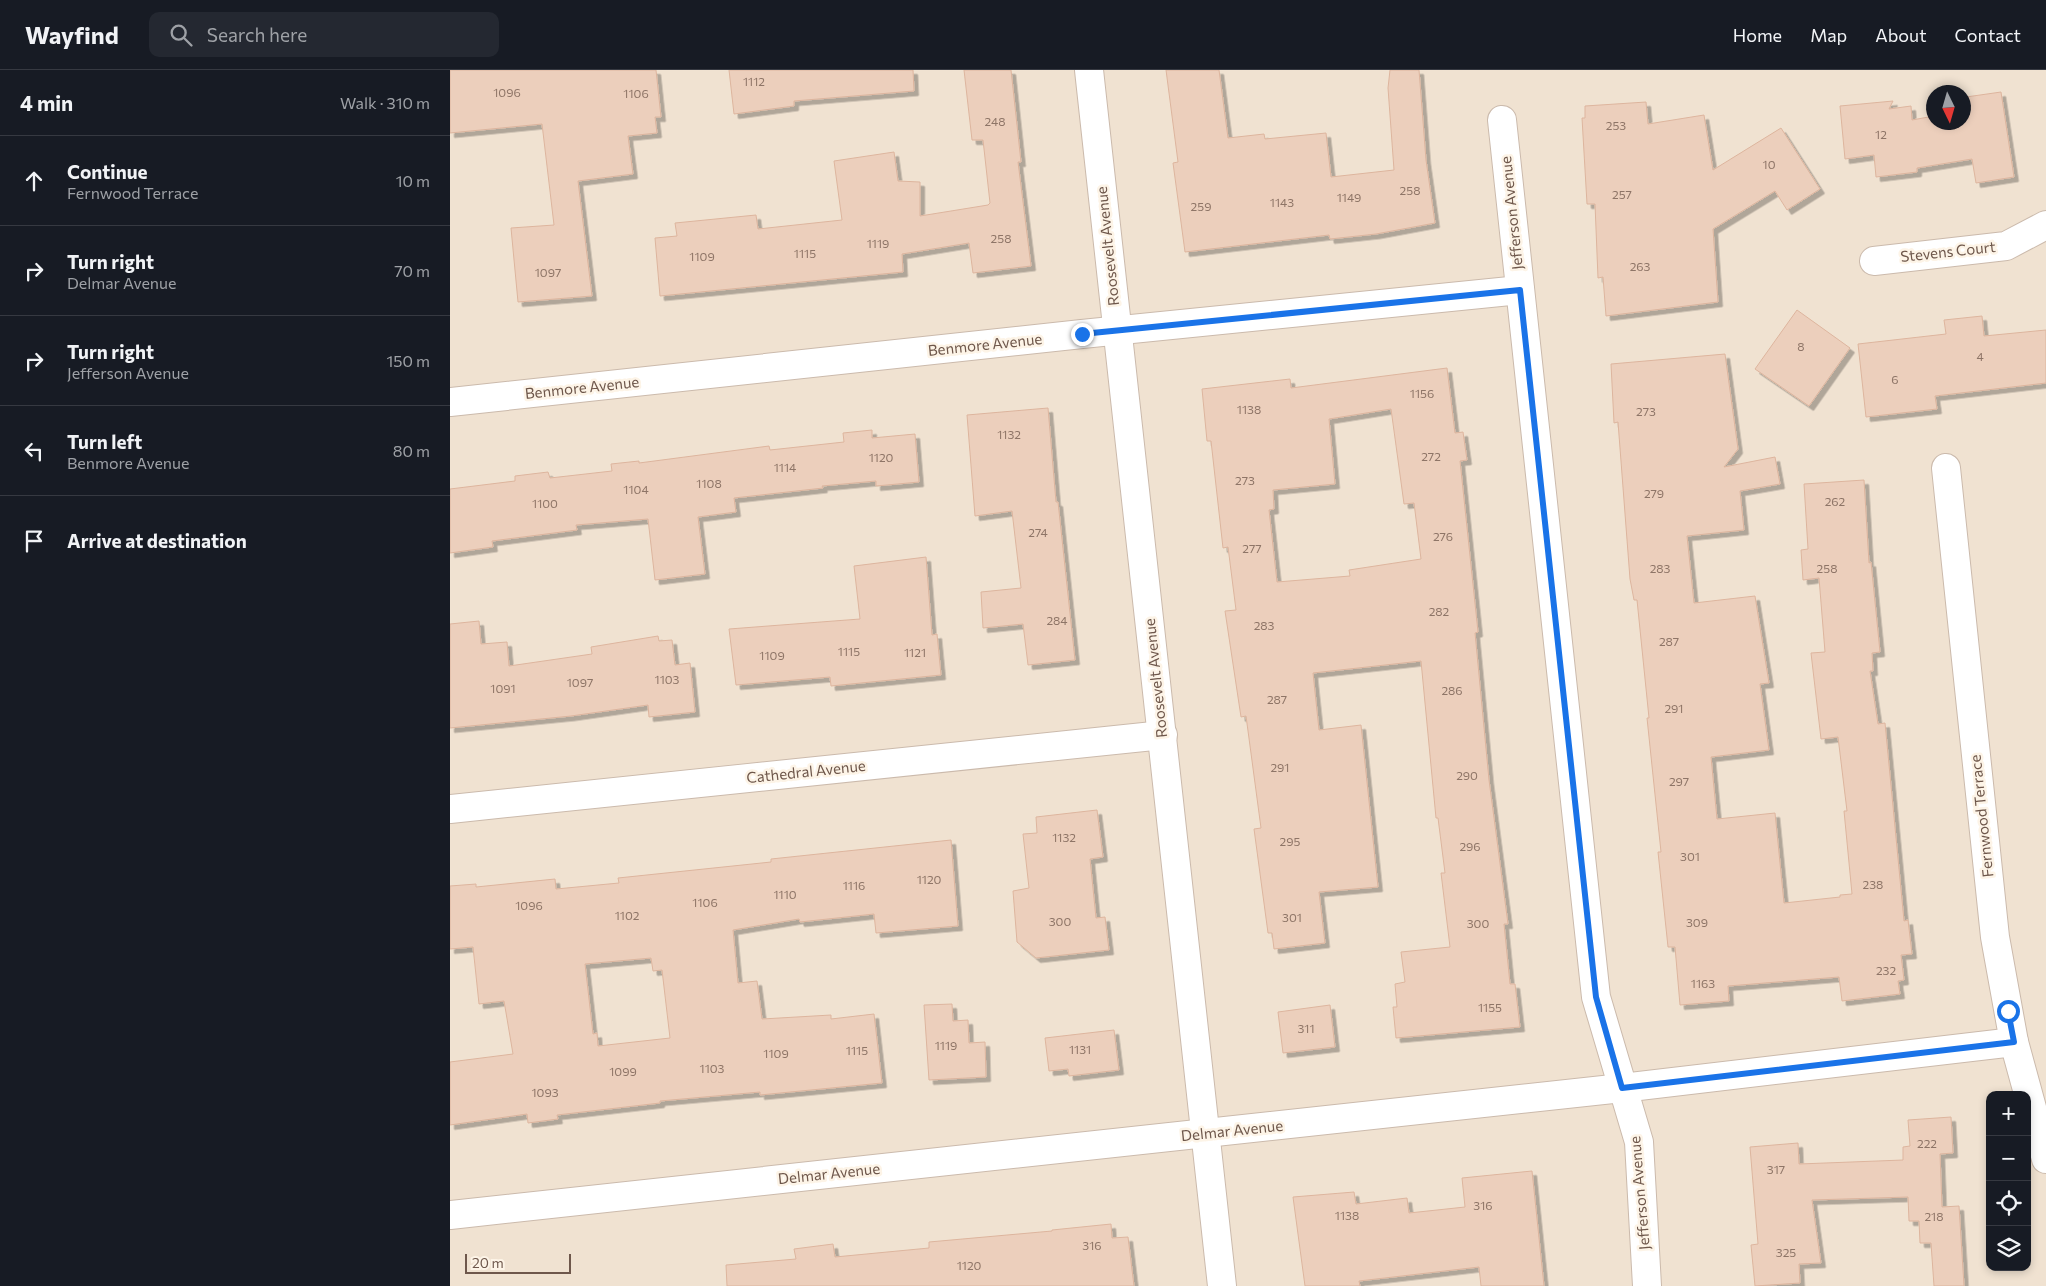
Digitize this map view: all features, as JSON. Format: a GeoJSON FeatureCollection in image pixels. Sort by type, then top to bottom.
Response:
{"type":"FeatureCollection","features":[{"type":"Feature","properties":{"kind":"street","name":"Roosevelt Avenue"},"geometry":{"type":"LineString","coordinates":[[1089,70],[1222,1286]]}},
{"type":"Feature","properties":{"kind":"street","name":"Jefferson Avenue"},"geometry":{"type":"LineString","coordinates":[[1502,120],[1596,997],[1639,1142],[1647,1286]]}},
{"type":"Feature","properties":{"kind":"street","name":"Stevens Court"},"geometry":{"type":"LineString","coordinates":[[1874,260],[2006,246],[2046,225]]}},
{"type":"Feature","properties":{"kind":"street","name":"Benmore Avenue"},"geometry":{"type":"LineString","coordinates":[[450,402],[1520,290]]}},
{"type":"Feature","properties":{"kind":"street","name":"Fernwood Terrace"},"geometry":{"type":"LineString","coordinates":[[1946,468],[1995,937],[2014,1042],[2046,1159]]}},
{"type":"Feature","properties":{"kind":"street","name":"Cathedral Avenue"},"geometry":{"type":"LineString","coordinates":[[450,809],[1163,735]]}},
{"type":"Feature","properties":{"kind":"street","name":"Delmar Avenue"},"geometry":{"type":"LineString","coordinates":[[450,1215],[1622,1088],[2014,1042]]}},
{"type":"Feature","properties":{"kind":"shaded area"},"geometry":{"type":"Polygon","coordinates":[[[450,70],[2046,70],[2046,1286],[450,1286],[450,70]]]}},
{"type":"Feature","properties":{"kind":"building"},"geometry":{"type":"Polygon","coordinates":[[[450,70],[656,70],[661,117],[655,117],[657,133],[628,136],[633,174],[578,181],[592,296],[518,302],[511,228],[554,225],[542,124],[450,133],[450,70]]]}},
{"type":"Feature","properties":{"kind":"building"},"geometry":{"type":"Polygon","coordinates":[[[729,70],[913,70],[914,91],[794,101],[794,106],[734,114],[729,70]]]}},
{"type":"Feature","properties":{"kind":"building"},"geometry":{"type":"Polygon","coordinates":[[[964,70],[1011,70],[1021,162],[1018,162],[1031,266],[973,273],[969,243],[902,254],[903,272],[660,296],[655,238],[677,236],[675,223],[756,215],[758,229],[842,220],[834,161],[894,152],[898,181],[920,182],[920,216],[988,205],[990,203],[983,140],[972,140],[964,70]]]}},
{"type":"Feature","properties":{"kind":"building"},"geometry":{"type":"Polygon","coordinates":[[[1166,70],[1219,70],[1228,138],[1264,134],[1265,139],[1326,133],[1331,177],[1394,170],[1388,88],[1390,70],[1419,70],[1426,160],[1435,223],[1376,234],[1330,239],[1329,235],[1185,252],[1173,163],[1178,162],[1166,70]]]}},
{"type":"Feature","properties":{"kind":"building"},"geometry":{"type":"Polygon","coordinates":[[[2001,92],[2014,177],[1976,183],[1972,159],[1917,168],[1917,172],[1876,177],[1874,155],[1845,159],[1840,106],[1893,101],[1889,109],[1911,106],[1912,120],[1926,117],[1926,130],[1971,130],[1971,96],[2001,92]]]}},
{"type":"Feature","properties":{"kind":"building"},"geometry":{"type":"Polygon","coordinates":[[[1646,102],[1648,124],[1704,115],[1713,170],[1781,128],[1820,189],[1787,210],[1775,191],[1713,229],[1718,302],[1606,316],[1603,277],[1598,278],[1595,204],[1587,204],[1582,118],[1585,118],[1585,106],[1646,102]]]}},
{"type":"Feature","properties":{"kind":"building"},"geometry":{"type":"Polygon","coordinates":[[[1797,310],[1850,348],[1809,406],[1755,369],[1797,310]]]}},
{"type":"Feature","properties":{"kind":"building"},"geometry":{"type":"Polygon","coordinates":[[[1982,316],[1984,336],[2046,330],[2046,383],[1935,396],[1937,409],[1866,417],[1858,344],[1946,334],[1944,320],[1982,316]]]}},
{"type":"Feature","properties":{"kind":"building"},"geometry":{"type":"Polygon","coordinates":[[[1725,354],[1738,449],[1724,467],[1775,457],[1780,484],[1740,491],[1744,530],[1687,536],[1694,603],[1755,596],[1769,683],[1760,684],[1769,750],[1711,757],[1717,819],[1775,813],[1784,903],[1852,894],[1844,811],[1847,811],[1838,737],[1821,739],[1811,653],[1825,652],[1819,578],[1803,580],[1801,550],[1808,549],[1804,484],[1864,480],[1869,563],[1871,562],[1880,652],[1872,653],[1873,671],[1870,671],[1878,724],[1885,723],[1904,921],[1908,920],[1912,954],[1901,955],[1904,980],[1898,981],[1900,994],[1842,1001],[1839,977],[1728,986],[1729,1001],[1680,1005],[1675,947],[1668,947],[1658,852],[1661,852],[1647,718],[1649,718],[1637,600],[1634,600],[1630,579],[1618,422],[1614,423],[1611,364],[1725,354]]]}},
{"type":"Feature","properties":{"kind":"building"},"geometry":{"type":"Polygon","coordinates":[[[1447,368],[1455,433],[1463,432],[1467,460],[1460,461],[1478,632],[1475,633],[1489,780],[1508,924],[1504,924],[1510,984],[1515,984],[1520,1027],[1396,1038],[1393,1007],[1397,1007],[1395,984],[1405,982],[1401,952],[1450,947],[1441,873],[1445,873],[1438,818],[1436,818],[1421,661],[1313,673],[1319,730],[1361,725],[1378,887],[1319,892],[1325,943],[1274,949],[1272,933],[1268,933],[1254,829],[1261,828],[1246,716],[1241,717],[1225,611],[1236,610],[1228,547],[1223,548],[1211,441],[1207,441],[1202,389],[1290,379],[1291,388],[1447,368]],[[1391,409],[1329,419],[1335,484],[1273,490],[1274,509],[1269,510],[1277,582],[1350,576],[1349,570],[1421,559],[1414,503],[1404,504],[1391,409]]]}},
{"type":"Feature","properties":{"kind":"building"},"geometry":{"type":"Polygon","coordinates":[[[1048,408],[1056,502],[1058,502],[1075,660],[1028,665],[1023,624],[983,628],[981,592],[1021,588],[1012,511],[975,516],[967,415],[1048,408]]]}},
{"type":"Feature","properties":{"kind":"building"},"geometry":{"type":"Polygon","coordinates":[[[872,430],[872,438],[915,434],[919,482],[876,486],[876,481],[734,498],[736,512],[698,517],[705,574],[655,580],[648,519],[576,525],[577,530],[492,541],[493,547],[450,553],[450,489],[515,481],[515,476],[548,472],[550,478],[612,471],[611,464],[639,461],[639,463],[769,446],[770,450],[844,442],[843,433],[872,430]]]}},
{"type":"Feature","properties":{"kind":"building"},"geometry":{"type":"Polygon","coordinates":[[[926,557],[932,635],[937,634],[941,675],[831,686],[830,677],[736,685],[729,629],[860,619],[854,566],[926,557]]]}},
{"type":"Feature","properties":{"kind":"building"},"geometry":{"type":"Polygon","coordinates":[[[479,621],[481,644],[507,642],[509,666],[592,654],[591,647],[658,636],[659,641],[672,640],[675,665],[690,663],[695,712],[649,717],[648,705],[571,716],[450,728],[450,624],[479,621]]]}},
{"type":"Feature","properties":{"kind":"building"},"geometry":{"type":"Polygon","coordinates":[[[1097,810],[1103,857],[1090,859],[1096,918],[1105,917],[1109,950],[1036,958],[1017,942],[1013,891],[1029,888],[1023,834],[1037,833],[1036,817],[1097,810]]]}},
{"type":"Feature","properties":{"kind":"building"},"geometry":{"type":"Polygon","coordinates":[[[951,840],[958,926],[876,933],[874,914],[800,922],[799,919],[733,930],[738,983],[757,981],[762,1019],[831,1015],[831,1019],[874,1014],[882,1083],[760,1095],[760,1092],[660,1101],[660,1103],[557,1115],[558,1119],[528,1123],[527,1114],[450,1125],[450,1062],[513,1054],[504,1001],[479,1004],[473,947],[450,949],[450,886],[476,884],[476,887],[555,879],[556,889],[619,883],[618,878],[771,862],[771,859],[951,840]],[[651,958],[585,964],[593,1034],[597,1033],[598,1046],[670,1038],[662,970],[653,971],[651,958]]]}},
{"type":"Feature","properties":{"kind":"building"},"geometry":{"type":"Polygon","coordinates":[[[952,1004],[953,1021],[968,1020],[969,1043],[985,1042],[986,1077],[929,1080],[924,1005],[952,1004]]]}},
{"type":"Feature","properties":{"kind":"building"},"geometry":{"type":"Polygon","coordinates":[[[1330,1005],[1335,1047],[1283,1053],[1278,1012],[1330,1005]]]}},
{"type":"Feature","properties":{"kind":"building"},"geometry":{"type":"Polygon","coordinates":[[[1114,1030],[1119,1070],[1069,1076],[1068,1069],[1049,1071],[1045,1038],[1114,1030]]]}},
{"type":"Feature","properties":{"kind":"building"},"geometry":{"type":"Polygon","coordinates":[[[1951,1117],[1953,1153],[1940,1154],[1942,1207],[1959,1206],[1964,1286],[1934,1286],[1931,1243],[1920,1243],[1919,1221],[1909,1221],[1908,1197],[1812,1200],[1821,1263],[1799,1264],[1800,1283],[1755,1286],[1751,1245],[1758,1244],[1750,1147],[1798,1143],[1799,1164],[1903,1160],[1903,1147],[1910,1146],[1908,1120],[1951,1117]]]}},
{"type":"Feature","properties":{"kind":"building"},"geometry":{"type":"Polygon","coordinates":[[[1532,1171],[1544,1286],[1481,1286],[1479,1267],[1359,1281],[1360,1286],[1305,1286],[1293,1197],[1354,1192],[1356,1204],[1407,1198],[1409,1213],[1465,1207],[1462,1178],[1532,1171]]]}},
{"type":"Feature","properties":{"kind":"building"},"geometry":{"type":"Polygon","coordinates":[[[1111,1224],[1112,1238],[1128,1237],[1134,1286],[727,1286],[726,1265],[796,1259],[794,1249],[833,1244],[835,1257],[929,1248],[929,1242],[1111,1224]]]}},
{"type":"Feature","properties":{"kind":"route"},"geometry":{"type":"LineString","coordinates":[[1082,334],[1520,290],[1596,997],[1622,1088],[2014,1042],[2008,1011]]}}]}
